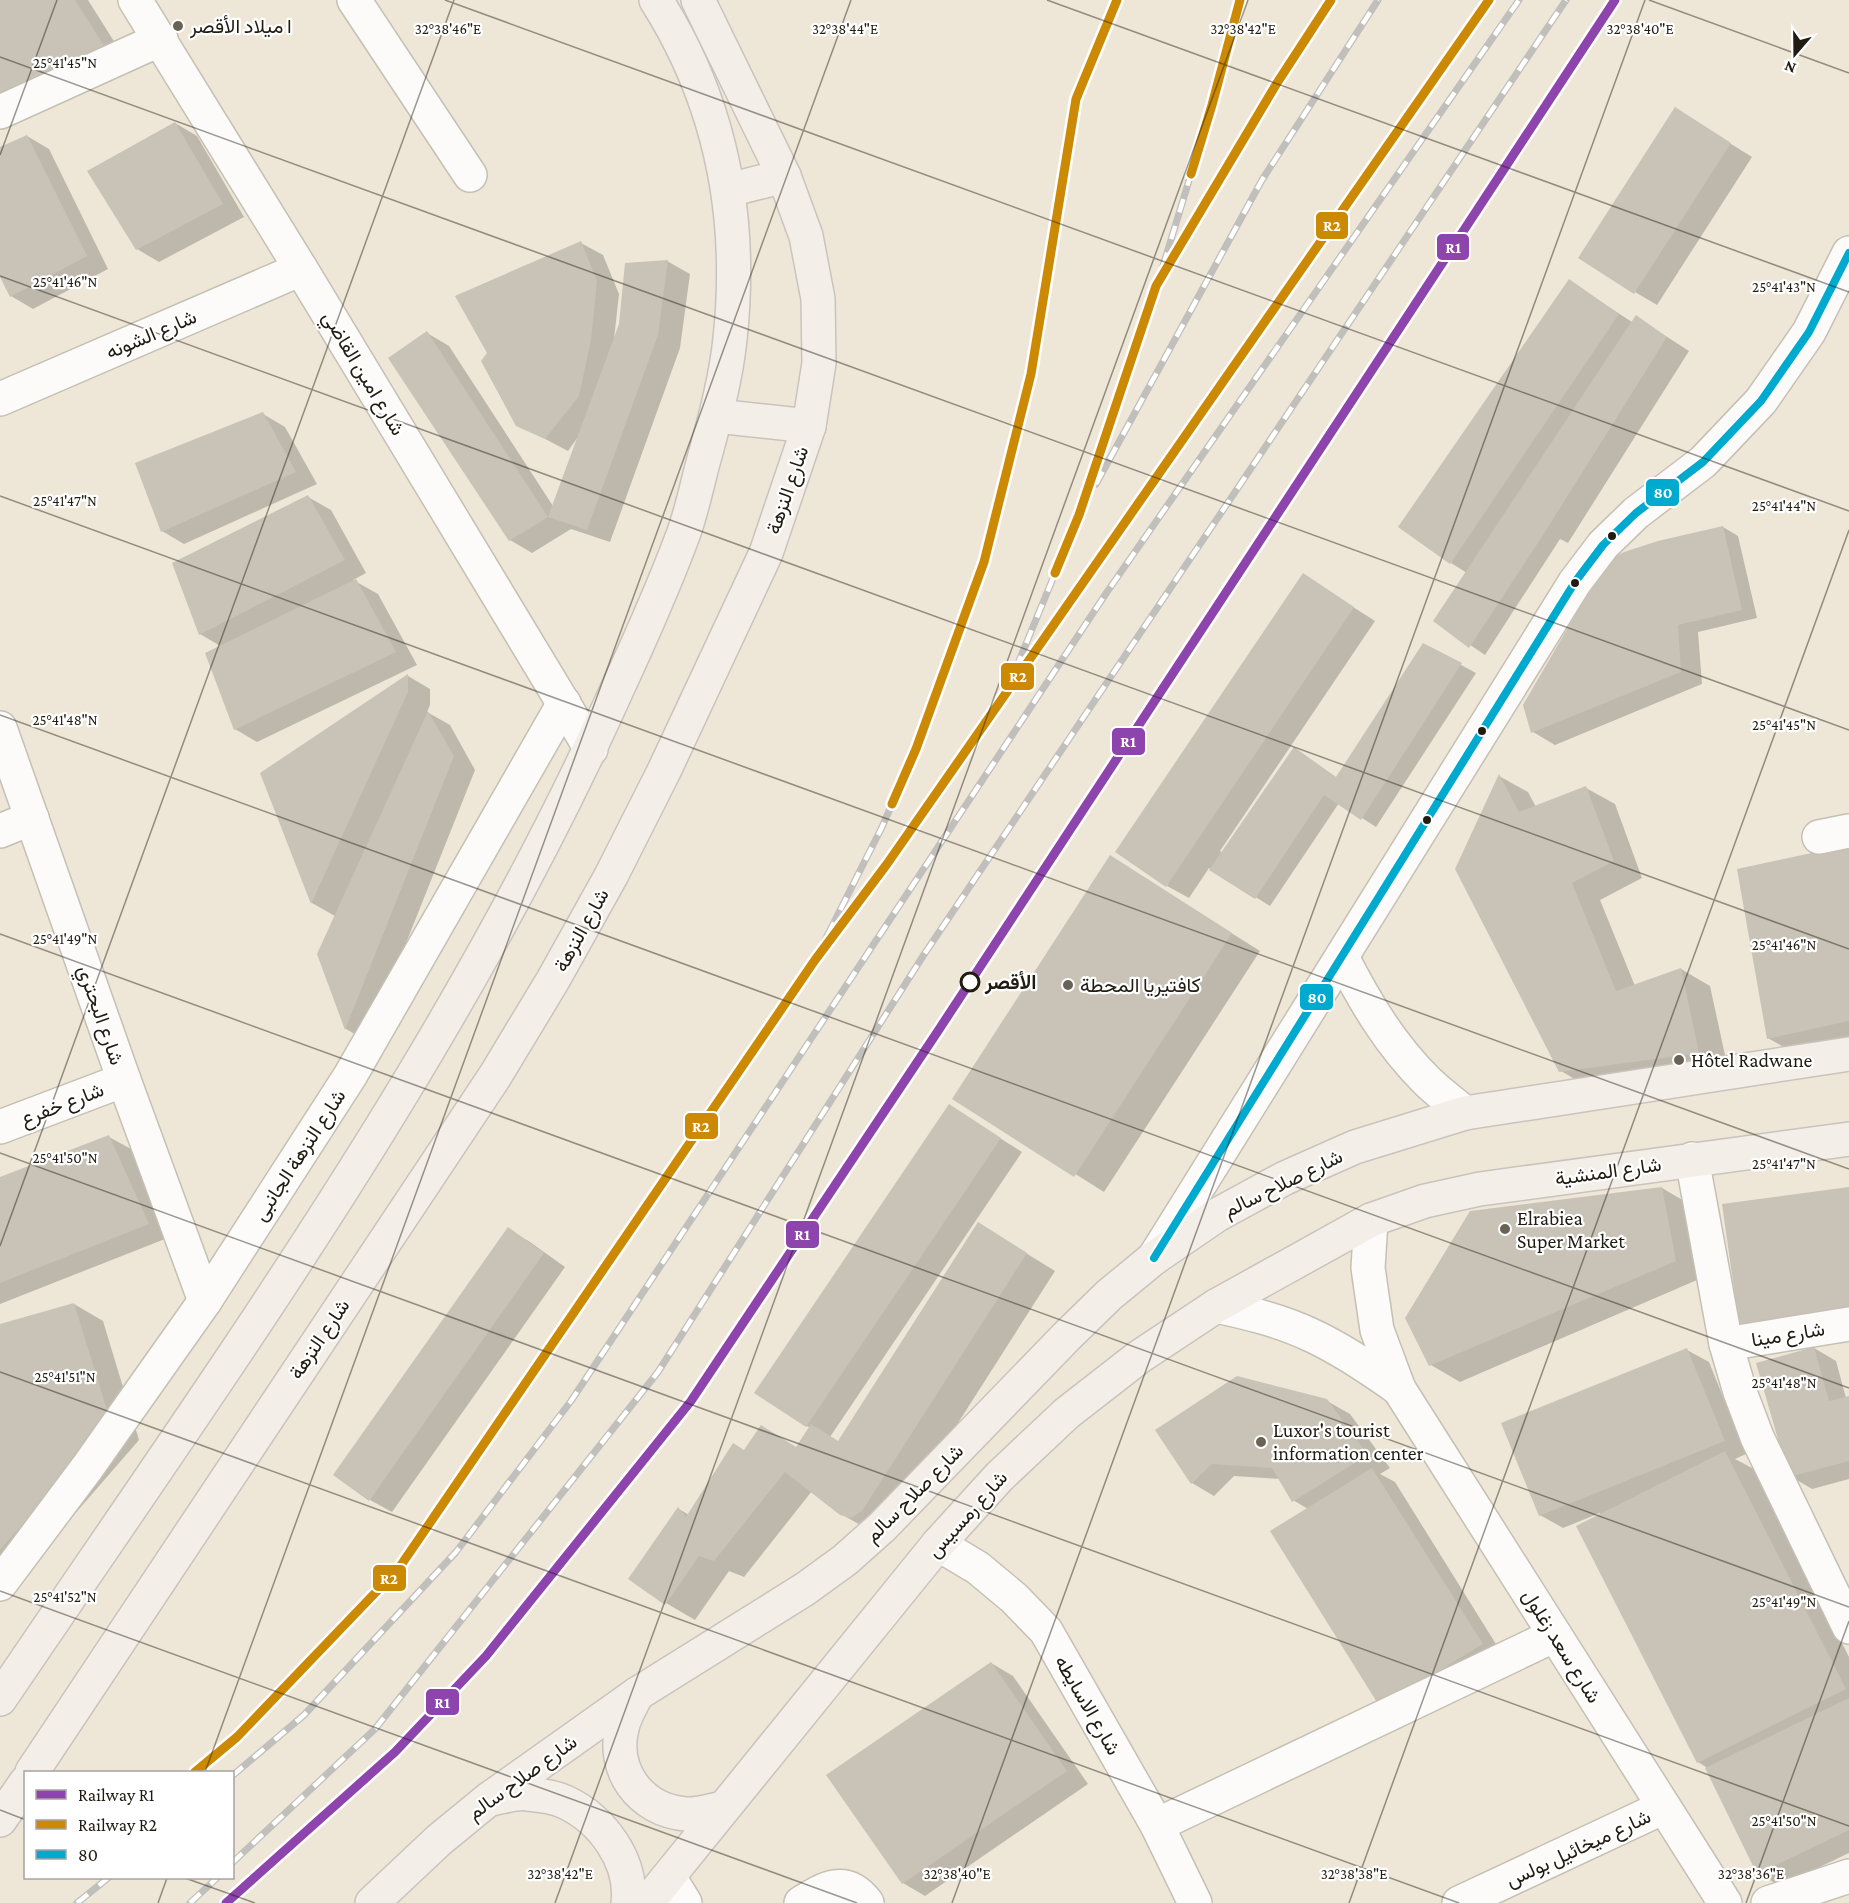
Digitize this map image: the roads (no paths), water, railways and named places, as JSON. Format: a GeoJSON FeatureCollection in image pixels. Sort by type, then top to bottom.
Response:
{"type":"FeatureCollection","features":[{"type":"Feature","properties":{"kind":"main road"},"geometry":{"type":"LineString","coordinates":[[0,1699],[226,1367],[375,1140],[487,946],[591,748],[684,531],[716,416],[730,342],[734,265],[729,190],[709,107],[674,30],[656,0]]}},
{"type":"Feature","properties":{"kind":"main road","name":"شارع النزهة"},"geometry":{"type":"LineString","coordinates":[[33,1771],[495,1076],[553,980],[611,876],[664,771],[766,553],[809,426],[819,363],[818,300],[807,236],[784,176],[698,0]]}},
{"type":"Feature","properties":{"kind":"main road"},"geometry":{"type":"LineString","coordinates":[[729,190],[784,176]]}},
{"type":"Feature","properties":{"kind":"main road"},"geometry":{"type":"LineString","coordinates":[[716,416],[809,426]]}},
{"type":"Feature","properties":{"kind":"main road"},"geometry":{"type":"LineString","coordinates":[[1465,1113],[1849,1054]]}},
{"type":"Feature","properties":{"kind":"main road","name":"شارع صلاح سالم"},"geometry":{"type":"LineString","coordinates":[[372,1903],[440,1840],[489,1799],[637,1695],[805,1589],[845,1560],[882,1527],[1067,1336],[1109,1295],[1154,1258],[1217,1215],[1285,1178],[1355,1147],[1465,1113]]}},
{"type":"Feature","properties":{"kind":"main road","name":"شارع المنشية"},"geometry":{"type":"LineString","coordinates":[[1371,1220],[1425,1201],[1480,1189],[1849,1139]]}},
{"type":"Feature","properties":{"kind":"main road","name":"شارع رمسيس"},"geometry":{"type":"LineString","coordinates":[[647,1903],[677,1890],[723,1808],[938,1544],[1000,1476],[1067,1413],[1139,1357],[1216,1306],[1371,1220]]}},
{"type":"Feature","properties":{"kind":"main road"},"geometry":{"type":"LineString","coordinates":[[637,1695],[623,1725],[620,1757],[632,1786],[656,1807],[687,1814],[723,1808]]}},
{"type":"Feature","properties":{"kind":"main road"},"geometry":{"type":"LineString","coordinates":[[0,1820],[24,1785]]}},
{"type":"Feature","properties":{"kind":"main road"},"geometry":{"type":"LineString","coordinates":[[489,1799],[526,1793],[564,1801],[596,1823],[619,1854],[629,1891],[628,1903]]}},
{"type":"Feature","properties":{"kind":"street","name":"شارع امين القاضي"},"geometry":{"type":"LineString","coordinates":[[135,0],[161,39],[591,748]]}},
{"type":"Feature","properties":{"kind":"street"},"geometry":{"type":"LineString","coordinates":[[354,0],[470,175]]}},
{"type":"Feature","properties":{"kind":"street"},"geometry":{"type":"LineString","coordinates":[[0,112],[161,39]]}},
{"type":"Feature","properties":{"kind":"street"},"geometry":{"type":"LineString","coordinates":[[1154,1258],[1575,582],[1603,545],[1636,513],[1703,462],[1761,400],[1809,332],[1849,253]]}},
{"type":"Feature","properties":{"kind":"street","name":"شارع الشونه"},"geometry":{"type":"LineString","coordinates":[[0,399],[301,269]]}},
{"type":"Feature","properties":{"kind":"street","name":"شارع النزهة الجانبى"},"geometry":{"type":"LineString","coordinates":[[0,1584],[87,1468],[205,1301],[350,1076],[564,703]]}},
{"type":"Feature","properties":{"kind":"street","name":"شارع البحتري"},"geometry":{"type":"LineString","coordinates":[[0,728],[124,1080],[205,1301]]}},
{"type":"Feature","properties":{"kind":"street"},"geometry":{"type":"LineString","coordinates":[[0,831],[32,818]]}},
{"type":"Feature","properties":{"kind":"street"},"geometry":{"type":"LineString","coordinates":[[1342,957],[1365,1002],[1393,1043],[1426,1080],[1465,1113]]}},
{"type":"Feature","properties":{"kind":"street","name":"شارع خفرع"},"geometry":{"type":"LineString","coordinates":[[0,1127],[124,1080]]}},
{"type":"Feature","properties":{"kind":"street"},"geometry":{"type":"LineString","coordinates":[[1692,1159],[1726,1344],[1740,1392],[1757,1437],[1849,1627]]}},
{"type":"Feature","properties":{"kind":"street","name":"شارع سعد زغلول"},"geometry":{"type":"LineString","coordinates":[[1371,1220],[1368,1268],[1377,1330],[1399,1389],[1725,1903]]}},
{"type":"Feature","properties":{"kind":"street","name":"شارع سعد زغلول"},"geometry":{"type":"LineString","coordinates":[[1216,1306],[1264,1317],[1312,1335],[1357,1359],[1399,1389]]}},
{"type":"Feature","properties":{"kind":"street","name":"شارع مينا"},"geometry":{"type":"LineString","coordinates":[[1726,1344],[1849,1324]]}},
{"type":"Feature","properties":{"kind":"street","name":"شارع الاسايطه"},"geometry":{"type":"LineString","coordinates":[[938,1544],[978,1568],[1014,1598],[1046,1631],[1157,1825],[1195,1903]]}},
{"type":"Feature","properties":{"kind":"street"},"geometry":{"type":"LineString","coordinates":[[1157,1825],[1555,1635]]}},
{"type":"Feature","properties":{"kind":"street","name":"شارع ميخائيل بولس"},"geometry":{"type":"LineString","coordinates":[[1459,1903],[1664,1807]]}},
{"type":"Feature","properties":{"kind":"street"},"geometry":{"type":"LineString","coordinates":[[1768,1903],[1849,1876]]}},
{"type":"Feature","properties":{"kind":"street"},"geometry":{"type":"LineString","coordinates":[[801,1903],[825,1888],[843,1886],[860,1893],[867,1903]]}},
{"type":"Feature","properties":{"kind":"railway"},"geometry":{"type":"LineString","coordinates":[[815,960],[882,827],[916,749],[984,562],[1031,374],[1076,99],[1117,0]]}},
{"type":"Feature","properties":{"kind":"railway"},"geometry":{"type":"LineString","coordinates":[[1163,266],[1212,105],[1240,0]]}},
{"type":"Feature","properties":{"kind":"railway"},"geometry":{"type":"LineString","coordinates":[[1005,695],[1079,515],[1156,286],[1277,83],[1331,0]]}},
{"type":"Feature","properties":{"kind":"railway"},"geometry":{"type":"LineString","coordinates":[[1096,484],[1262,180],[1378,0]]}},
{"type":"Feature","properties":{"kind":"railway"},"geometry":{"type":"LineString","coordinates":[[234,1774],[304,1715],[456,1552],[571,1401],[1107,592],[1519,0]]}},
{"type":"Feature","properties":{"kind":"railway"},"geometry":{"type":"LineString","coordinates":[[234,1861],[375,1729],[658,1372],[925,953],[1566,0]]}},
{"type":"Feature","properties":{"kind":"railway"},"geometry":{"type":"LineString","coordinates":[[226,1903],[395,1752],[486,1656],[691,1401],[936,1034],[1615,0]]}},
{"type":"Feature","properties":{"kind":"railway"},"geometry":{"type":"LineString","coordinates":[[77,1903],[107,1879]]}},
{"type":"Feature","properties":{"kind":"railway"},"geometry":{"type":"LineString","coordinates":[[190,1903],[216,1879]]}},
{"type":"Feature","properties":{"kind":"rail line","name":"R2"},"geometry":{"type":"LineString","coordinates":[[892,804],[916,749],[984,562],[1031,374],[1076,99],[1117,0]]}},
{"type":"Feature","properties":{"kind":"rail line","name":"R2"},"geometry":{"type":"LineString","coordinates":[[1191,174],[1240,0]]}},
{"type":"Feature","properties":{"kind":"rail line","name":"R2"},"geometry":{"type":"LineString","coordinates":[[1055,573],[1079,515],[1156,286],[1277,83],[1331,0]]}},
{"type":"Feature","properties":{"kind":"rail line","name":"R2"},"geometry":{"type":"LineString","coordinates":[[196,1771],[237,1737],[399,1568],[815,960],[887,864],[1489,0]]}},
{"type":"Feature","properties":{"kind":"rail line","name":"R1"},"geometry":{"type":"LineString","coordinates":[[226,1903],[395,1752],[486,1656],[691,1401],[936,1034],[1615,0]]}},
{"type":"Feature","properties":{"kind":"place","name":"ا ميلاد الأقصر"},"geometry":{"type":"Point","coordinates":[178,26]}},
{"type":"Feature","properties":{"kind":"place","name":"الأقصر"},"geometry":{"type":"Point","coordinates":[970,982]}},
{"type":"Feature","properties":{"kind":"place","name":"كافتيريا المحطة"},"geometry":{"type":"Point","coordinates":[1068,985]}},
{"type":"Feature","properties":{"kind":"place","name":"Hôtel Radwane"},"geometry":{"type":"Point","coordinates":[1679,1060]}},
{"type":"Feature","properties":{"kind":"place","name":"Elrabiea Super Market"},"geometry":{"type":"Point","coordinates":[1505,1229]}},
{"type":"Feature","properties":{"kind":"place","name":"Luxor's tourist information center"},"geometry":{"type":"Point","coordinates":[1261,1442]}}]}
